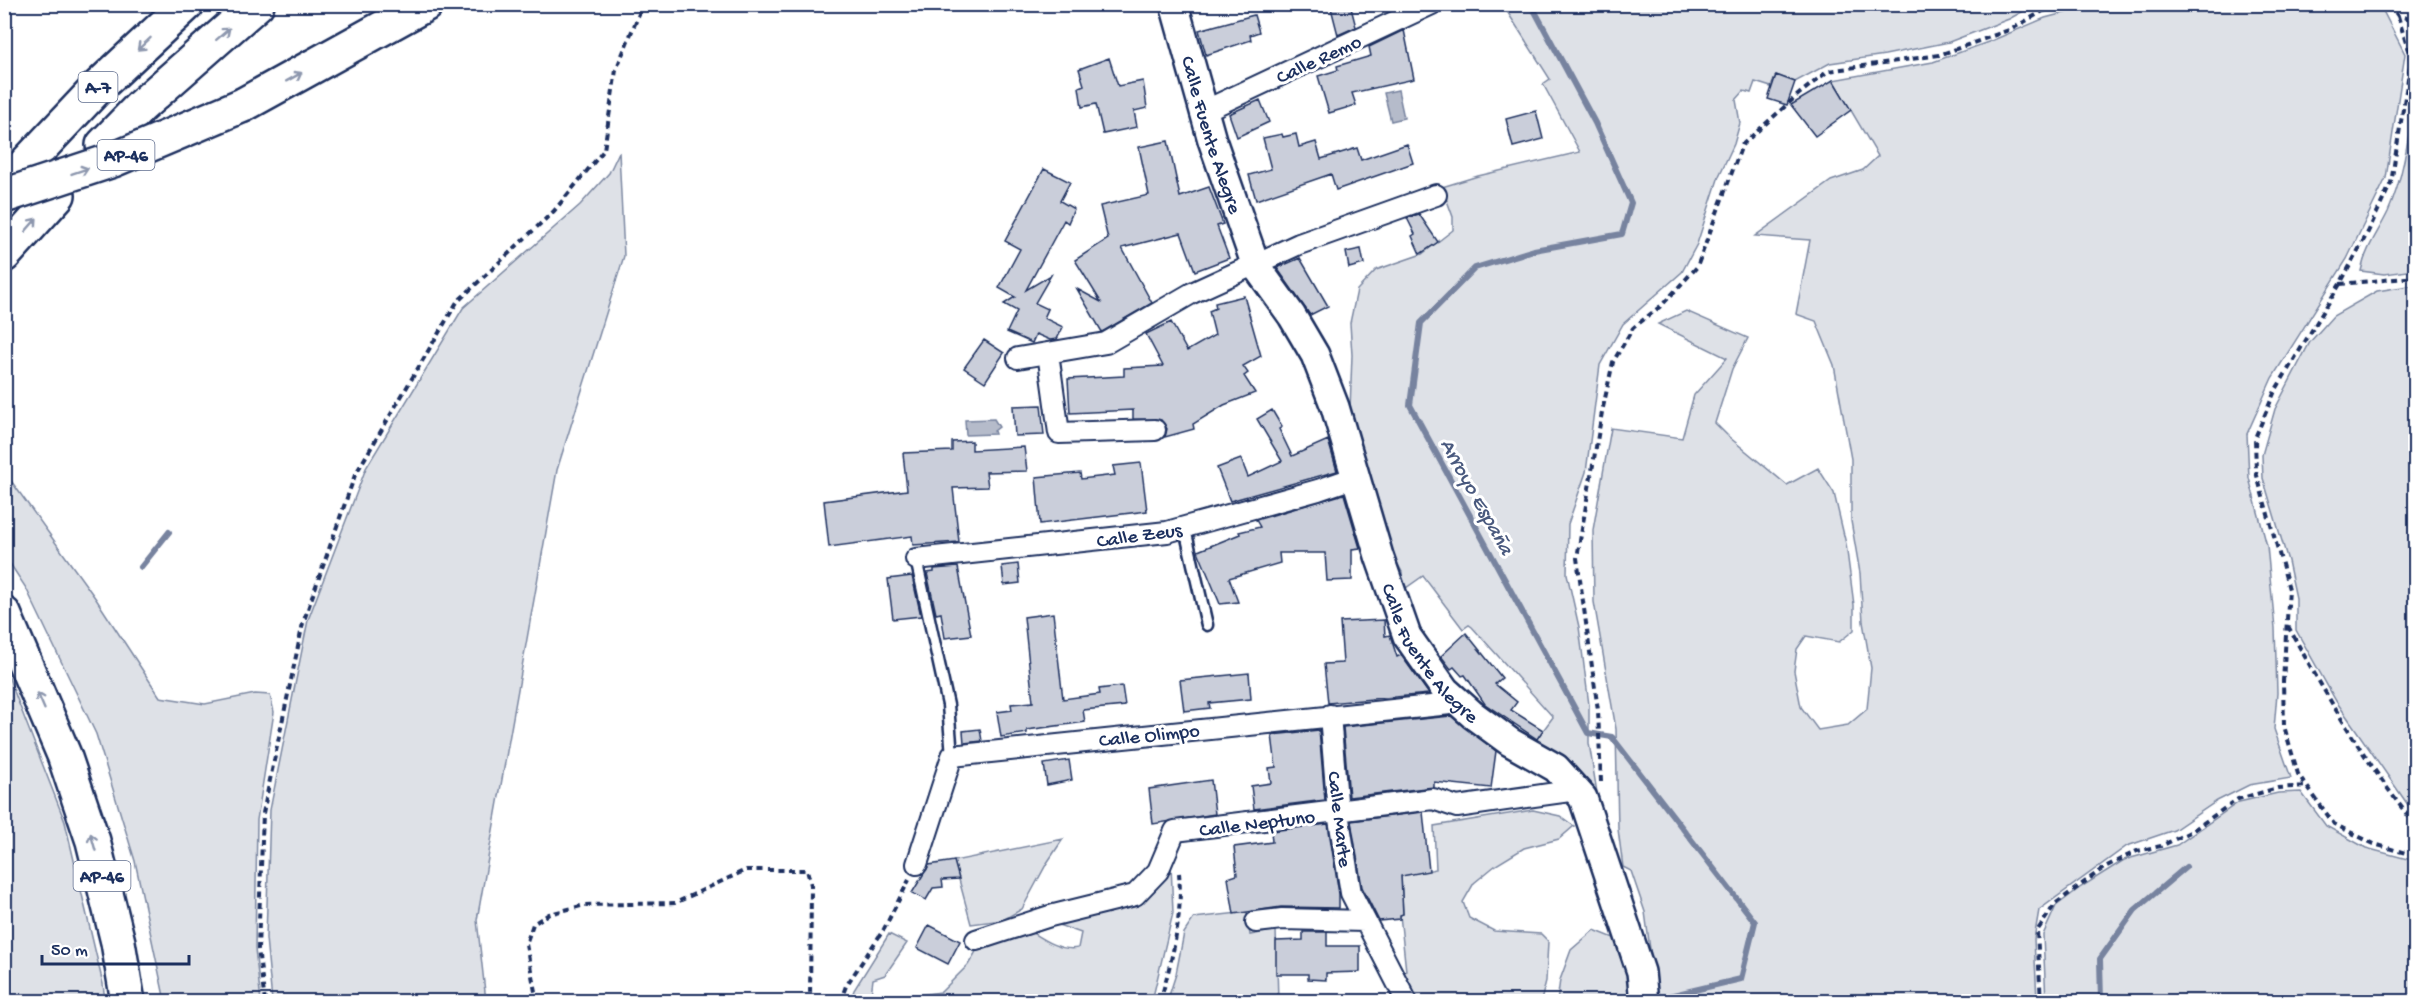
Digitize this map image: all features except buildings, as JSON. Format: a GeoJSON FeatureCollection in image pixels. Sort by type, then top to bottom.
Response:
{"type":"FeatureCollection","features":[{"type":"Feature","properties":{"kind":"highway","name":"A-7"},"geometry":{"type":"LineString","coordinates":[[10,185],[98,87],[187,4]]}},
{"type":"Feature","properties":{"kind":"highway","name":"A-7"},"geometry":{"type":"LineString","coordinates":[[103,146],[141,106],[257,4]]}},
{"type":"Feature","properties":{"kind":"highway","name":"AP-46"},"geometry":{"type":"LineString","coordinates":[[10,185],[113,160],[243,105],[426,4]]}},
{"type":"Feature","properties":{"kind":"highway"},"geometry":{"type":"LineString","coordinates":[[4,255],[58,195]]}},
{"type":"Feature","properties":{"kind":"highway","name":"AP-46"},"geometry":{"type":"LineString","coordinates":[[4,614],[64,754],[93,841],[118,942],[128,1002]]}},
{"type":"Feature","properties":{"kind":"street","name":"Calle Fuente Alegre"},"geometry":{"type":"LineString","coordinates":[[1174,4],[1204,111],[1256,266],[1292,316],[1315,355],[1335,407],[1379,556],[1407,636],[1445,690],[1510,742],[1556,768],[1583,798],[1641,972],[1644,1002]]}},
{"type":"Feature","properties":{"kind":"street","name":"Calle Remo"},"geometry":{"type":"LineString","coordinates":[[1204,111],[1432,4]]}},
{"type":"Feature","properties":{"kind":"street"},"geometry":{"type":"LineString","coordinates":[[1018,358],[1106,343],[1192,293],[1256,266],[1299,244],[1436,195]]}},
{"type":"Feature","properties":{"kind":"street"},"geometry":{"type":"LineString","coordinates":[[1048,353],[1059,434],[1155,430]]}},
{"type":"Feature","properties":{"kind":"street","name":"Calle Zeus"},"geometry":{"type":"LineString","coordinates":[[916,559],[1185,529],[1356,477]]}},
{"type":"Feature","properties":{"kind":"street","name":"Calle Olimpo"},"geometry":{"type":"LineString","coordinates":[[952,756],[1460,703]]}},
{"type":"Feature","properties":{"kind":"street","name":"Calle Marte"},"geometry":{"type":"LineString","coordinates":[[1330,715],[1338,813],[1351,892],[1407,1002]]}},
{"type":"Feature","properties":{"kind":"street"},"geometry":{"type":"LineString","coordinates":[[917,864],[952,756]]}},
{"type":"Feature","properties":{"kind":"street","name":"Calle Neptuno"},"geometry":{"type":"LineString","coordinates":[[976,940],[1050,916],[1135,895],[1158,871],[1175,831],[1338,813],[1433,799],[1457,807],[1577,790]]}},
{"type":"Feature","properties":{"kind":"street"},"geometry":{"type":"LineString","coordinates":[[1256,922],[1282,919],[1365,921]]}},
{"type":"Feature","properties":{"kind":"lane"},"geometry":{"type":"LineString","coordinates":[[1185,529],[1207,625]]}},
{"type":"Feature","properties":{"kind":"lane"},"geometry":{"type":"LineString","coordinates":[[916,559],[948,705],[952,756]]}},
{"type":"Feature","properties":{"kind":"path"},"geometry":{"type":"LineString","coordinates":[[265,1002],[258,949],[263,813],[303,623],[355,475],[458,302],[554,211],[604,150],[616,70],[643,4]]}},
{"type":"Feature","properties":{"kind":"path"},"geometry":{"type":"LineString","coordinates":[[2043,4],[2043,11]]}},
{"type":"Feature","properties":{"kind":"path"},"geometry":{"type":"LineString","coordinates":[[1599,747],[1599,710],[1576,558],[1613,362],[1633,328],[1662,305],[1697,267],[1742,145],[1828,71],[1939,56],[2012,29],[2043,11],[2067,4]]}},
{"type":"Feature","properties":{"kind":"path"},"geometry":{"type":"LineString","coordinates":[[2389,4],[2398,16],[2411,60],[2391,183],[2340,284],[2275,391],[2256,438],[2256,472],[2289,589],[2283,681],[2284,726],[2298,774],[2334,824],[2374,844],[2415,856]]}},
{"type":"Feature","properties":{"kind":"path"},"geometry":{"type":"LineString","coordinates":[[2398,16],[2415,20]]}},
{"type":"Feature","properties":{"kind":"path"},"geometry":{"type":"LineString","coordinates":[[2340,284],[2415,277]]}},
{"type":"Feature","properties":{"kind":"path"},"geometry":{"type":"LineString","coordinates":[[2288,625],[2330,703],[2391,794],[2415,825]]}},
{"type":"Feature","properties":{"kind":"path"},"geometry":{"type":"LineString","coordinates":[[2041,1002],[2037,931],[2055,904],[2105,867],[2137,851],[2161,846],[2192,831],[2238,799],[2278,788],[2306,786]]}},
{"type":"Feature","properties":{"kind":"path"},"geometry":{"type":"LineString","coordinates":[[1160,1002],[1177,934],[1181,898],[1175,831]]}},
{"type":"Feature","properties":{"kind":"path"},"geometry":{"type":"LineString","coordinates":[[840,1002],[846,986],[884,929],[917,864]]}},
{"type":"Feature","properties":{"kind":"path"},"geometry":{"type":"LineString","coordinates":[[537,1002],[526,944],[533,924],[549,914],[585,905],[675,903],[746,870],[807,870],[811,885],[810,1002]]}},
{"type":"Feature","properties":{"kind":"shaded area"},"geometry":{"type":"Polygon","coordinates":[[[1503,5],[2027,5],[2029,8],[2009,19],[1949,42],[1830,63],[1795,82],[1776,75],[1771,87],[1755,82],[1751,93],[1744,91],[1736,100],[1740,123],[1734,144],[1719,176],[1697,244],[1682,272],[1623,324],[1600,365],[1586,472],[1568,524],[1567,574],[1579,627],[1589,705],[1589,743],[1598,799],[1596,804],[1533,744],[1553,717],[1472,627],[1469,625],[1463,629],[1423,576],[1403,590],[1402,572],[1392,554],[1347,416],[1350,410],[1352,355],[1350,323],[1357,290],[1376,270],[1422,254],[1453,230],[1453,217],[1442,187],[1478,176],[1580,152],[1543,84],[1550,79],[1503,5]]]}},
{"type":"Feature","properties":{"kind":"shaded area"},"geometry":{"type":"Polygon","coordinates":[[[2095,5],[2373,5],[2382,9],[2405,54],[2386,178],[2347,259],[2272,378],[2247,434],[2249,478],[2267,546],[2275,628],[2277,693],[2274,729],[2291,778],[2249,785],[2217,801],[2174,830],[2127,846],[2039,910],[2034,939],[2037,1001],[1657,1001],[1645,912],[1631,871],[1623,867],[1618,829],[1616,729],[1594,602],[1593,530],[1611,428],[1682,438],[1694,395],[1727,358],[1658,324],[1686,311],[1748,338],[1732,369],[1715,423],[1787,485],[1818,468],[1834,493],[1846,544],[1854,605],[1854,630],[1839,642],[1806,636],[1797,649],[1794,671],[1801,707],[1818,730],[1848,725],[1867,709],[1871,668],[1863,622],[1860,573],[1851,521],[1851,459],[1834,365],[1816,321],[1796,314],[1810,240],[1755,236],[1831,181],[1863,170],[1878,156],[1833,80],[1933,62],[2045,18],[2095,5]]]}},
{"type":"Feature","properties":{"kind":"shaded area"},"geometry":{"type":"Polygon","coordinates":[[[2415,95],[2415,270],[2384,274],[2361,271],[2366,255],[2394,198],[2405,155],[2415,95]]]}},
{"type":"Feature","properties":{"kind":"shaded area"},"geometry":{"type":"Polygon","coordinates":[[[619,152],[624,256],[557,470],[477,920],[486,1001],[272,1001],[266,938],[270,810],[308,620],[366,468],[463,308],[580,205],[609,173],[619,152]]]}},
{"type":"Feature","properties":{"kind":"shaded area"},"geometry":{"type":"Polygon","coordinates":[[[2416,285],[2415,815],[2336,701],[2296,630],[2296,598],[2288,561],[2263,478],[2262,455],[2275,409],[2310,342],[2333,316],[2377,291],[2416,285]]]}},
{"type":"Feature","properties":{"kind":"shaded area"},"geometry":{"type":"Polygon","coordinates":[[[4,471],[96,599],[160,697],[205,704],[255,694],[270,695],[274,712],[257,820],[255,949],[261,1001],[165,1001],[135,861],[96,734],[26,588],[5,556],[4,471]]]}},
{"type":"Feature","properties":{"kind":"shaded area"},"geometry":{"type":"Polygon","coordinates":[[[5,668],[65,822],[105,1001],[5,1001],[5,668]]]}},
{"type":"Feature","properties":{"kind":"shaded area"},"geometry":{"type":"Polygon","coordinates":[[[2301,792],[2326,826],[2366,848],[2415,861],[2415,1001],[2046,1001],[2043,935],[2056,906],[2124,860],[2177,845],[2239,802],[2278,793],[2301,792]]]}},
{"type":"Feature","properties":{"kind":"shaded area"},"geometry":{"type":"Polygon","coordinates":[[[1533,810],[1560,816],[1574,826],[1559,839],[1524,848],[1496,865],[1474,883],[1463,902],[1469,918],[1494,931],[1541,934],[1548,941],[1546,981],[1541,1001],[1413,1001],[1398,974],[1406,971],[1400,915],[1403,914],[1401,876],[1436,869],[1434,826],[1533,810]]]}},
{"type":"Feature","properties":{"kind":"shaded area"},"geometry":{"type":"Polygon","coordinates":[[[1063,839],[1022,909],[1003,920],[971,924],[954,861],[1063,839]]]}},
{"type":"Feature","properties":{"kind":"shaded area"},"geometry":{"type":"Polygon","coordinates":[[[1171,864],[1173,913],[1152,1001],[850,1002],[854,990],[889,934],[907,943],[885,975],[873,979],[871,995],[895,998],[941,992],[968,965],[978,948],[1028,930],[1058,946],[1078,948],[1081,933],[1053,923],[1092,916],[1131,904],[1171,864]]]}},
{"type":"Feature","properties":{"kind":"shaded area"},"geometry":{"type":"Polygon","coordinates":[[[1247,912],[1250,935],[1276,930],[1278,1001],[1167,1002],[1176,974],[1184,933],[1194,918],[1247,912]]]}},
{"type":"Feature","properties":{"kind":"shaded area"},"geometry":{"type":"Polygon","coordinates":[[[1594,930],[1619,940],[1629,969],[1633,1001],[1557,1002],[1560,980],[1571,950],[1594,930]]]}},
{"type":"Feature","properties":{"kind":"water"},"geometry":{"type":"Polygon","coordinates":[[[1398,90],[1404,118],[1391,121],[1384,93],[1398,90]]]}},
{"type":"Feature","properties":{"kind":"water"},"geometry":{"type":"Polygon","coordinates":[[[994,419],[999,427],[994,431],[995,434],[966,435],[965,420],[994,419]]]}},
{"type":"Feature","properties":{"kind":"waterway","name":"Arroyo España"},"geometry":{"type":"LineString","coordinates":[[1531,4],[1595,123],[1631,203],[1622,234],[1534,250],[1475,268],[1421,323],[1410,405],[1588,733],[1612,737],[1755,922],[1741,979],[1652,1000]]}},
{"type":"Feature","properties":{"kind":"waterway"},"geometry":{"type":"LineString","coordinates":[[141,567],[169,532]]}},
{"type":"Feature","properties":{"kind":"waterway"},"geometry":{"type":"LineString","coordinates":[[2101,1002],[2100,959],[2135,910],[2186,867]]}}]}
